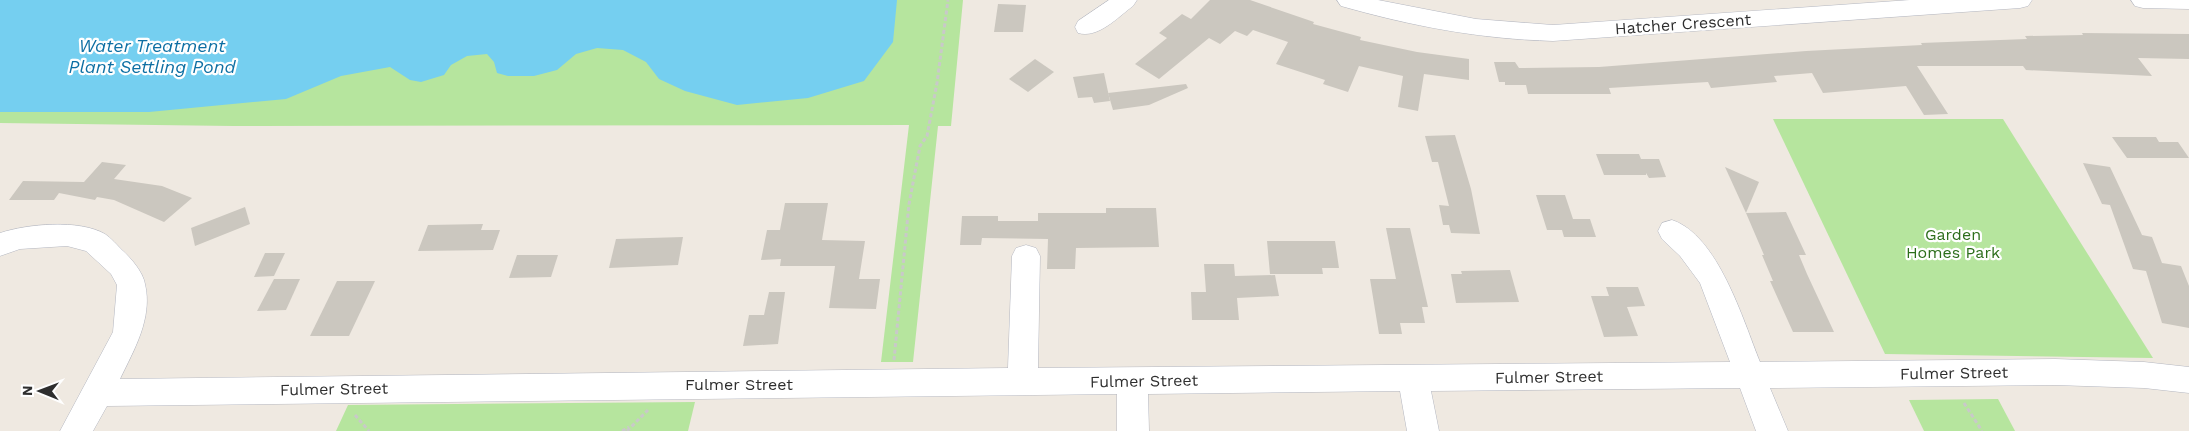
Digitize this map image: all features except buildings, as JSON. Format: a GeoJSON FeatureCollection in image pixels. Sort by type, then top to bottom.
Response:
{"type":"FeatureCollection","features":[{"type":"Feature","properties":{"kind":"street"},"geometry":{"type":"LineString","coordinates":[[1087,27],[1125,0]]}},
{"type":"Feature","properties":{"kind":"street","name":"Hatcher Crescent"},"geometry":{"type":"LineString","coordinates":[[1349,0],[1411,15],[1472,26],[1552,33],[1611,30],[1850,6],[2020,0]]}},
{"type":"Feature","properties":{"kind":"street"},"geometry":{"type":"LineString","coordinates":[[2143,0],[2189,1]]}},
{"type":"Feature","properties":{"kind":"street"},"geometry":{"type":"LineString","coordinates":[[1672,231],[1690,248],[1712,278],[1772,431]]}},
{"type":"Feature","properties":{"kind":"street"},"geometry":{"type":"LineString","coordinates":[[0,245],[19,238],[67,235],[95,242],[121,266],[131,284],[128,332],[76,431]]}},
{"type":"Feature","properties":{"kind":"street"},"geometry":{"type":"LineString","coordinates":[[1023,382],[1026,256]]}},
{"type":"Feature","properties":{"kind":"street","name":"Fulmer Street"},"geometry":{"type":"LineString","coordinates":[[98,392],[2056,372],[2144,374],[2189,380]]}},
{"type":"Feature","properties":{"kind":"street"},"geometry":{"type":"LineString","coordinates":[[1413,378],[1423,431]]}},
{"type":"Feature","properties":{"kind":"street"},"geometry":{"type":"LineString","coordinates":[[1132,381],[1133,431]]}},
{"type":"Feature","properties":{"kind":"path"},"geometry":{"type":"LineString","coordinates":[[894,363],[909,204],[920,146],[927,136],[937,82],[948,0]]}},
{"type":"Feature","properties":{"kind":"path"},"geometry":{"type":"LineString","coordinates":[[1964,403],[1982,431]]}},
{"type":"Feature","properties":{"kind":"path"},"geometry":{"type":"LineString","coordinates":[[627,431],[652,406]]}},
{"type":"Feature","properties":{"kind":"path"},"geometry":{"type":"LineString","coordinates":[[350,409],[369,431]]}},
{"type":"Feature","properties":{"kind":"path"},"geometry":{"type":"LineString","coordinates":[[622,431],[632,425]]}},
{"type":"Feature","properties":{"kind":"green space","name":"Water Treatment Plant Settling Pond"},"geometry":{"type":"Polygon","coordinates":[[[0,0],[963,0],[951,126],[938,126],[913,362],[881,362],[909,125],[233,126],[0,123],[0,0]]]}},
{"type":"Feature","properties":{"kind":"green space","name":"Garden Homes Park"},"geometry":{"type":"Polygon","coordinates":[[[1773,119],[2003,119],[2153,358],[1885,354],[1773,119]]]}},
{"type":"Feature","properties":{"kind":"green space"},"geometry":{"type":"Polygon","coordinates":[[[1998,399],[2015,431],[1924,431],[1909,400],[1998,399]]]}},
{"type":"Feature","properties":{"kind":"green space"},"geometry":{"type":"Polygon","coordinates":[[[695,402],[688,431],[336,431],[348,405],[695,402]]]}},
{"type":"Feature","properties":{"kind":"water","name":"Water Treatment Plant Settling Pond"},"geometry":{"type":"Polygon","coordinates":[[[0,0],[897,0],[893,42],[864,81],[808,98],[737,105],[685,91],[659,79],[646,62],[623,50],[597,48],[576,54],[557,70],[534,76],[508,76],[497,73],[494,62],[487,54],[467,56],[451,65],[444,75],[421,82],[410,80],[390,67],[341,76],[286,99],[149,112],[0,112],[0,0]]]}}]}
